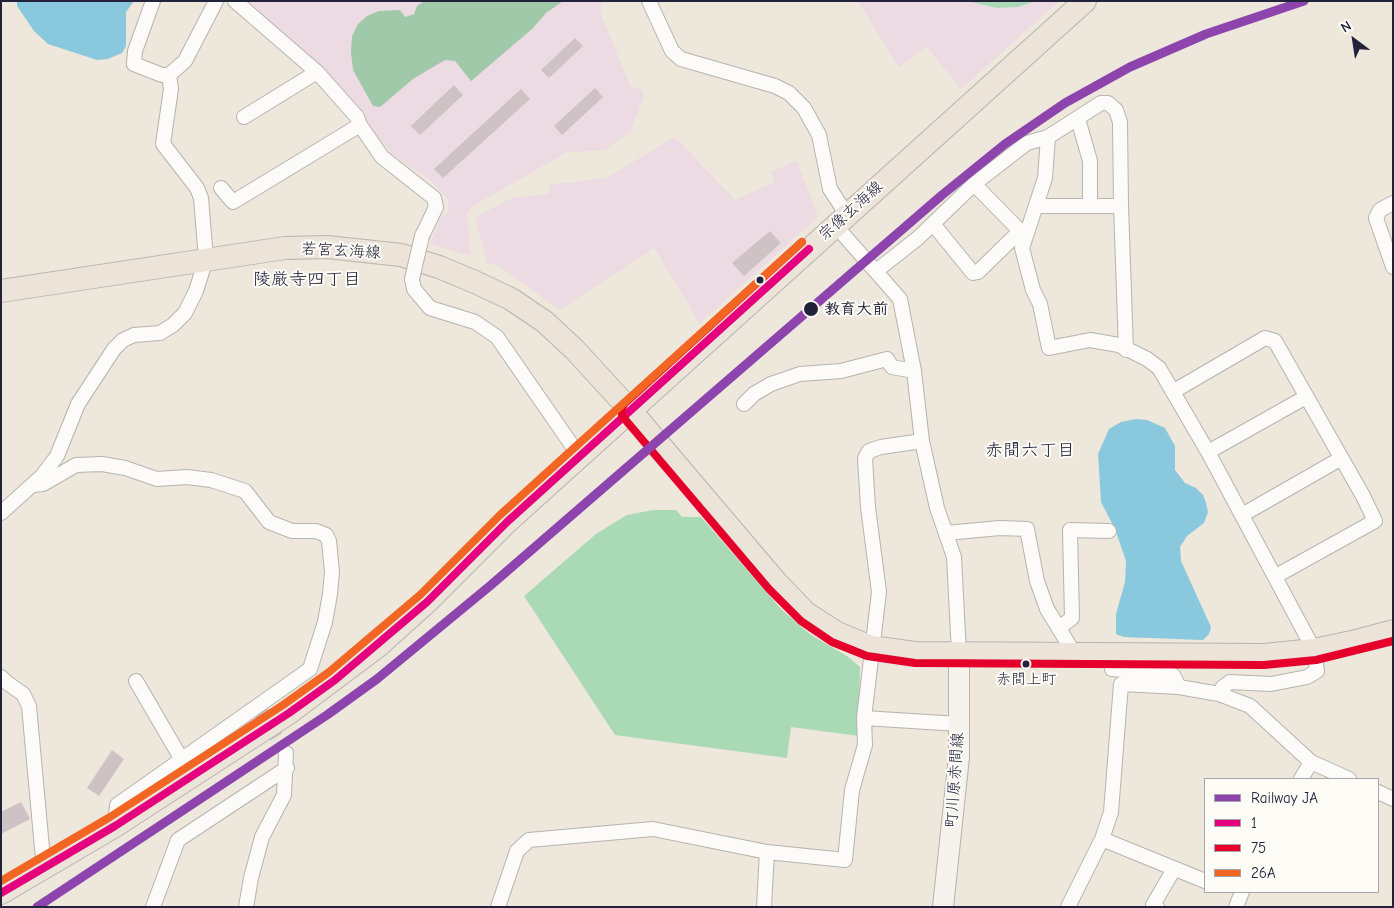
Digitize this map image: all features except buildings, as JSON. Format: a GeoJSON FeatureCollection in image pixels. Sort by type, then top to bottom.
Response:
{"type":"FeatureCollection","features":[{"type":"Feature","properties":{"kind":"main road","name":"宗像玄海線"},"geometry":{"type":"LineString","coordinates":[[1,893],[44,870],[115,826],[289,713],[335,680],[427,602],[507,522],[580,457],[638,419],[841,220],[1085,1]]}},
{"type":"Feature","properties":{"kind":"main road","name":"若宮玄海線"},"geometry":{"type":"LineString","coordinates":[[1,291],[285,248],[327,247],[401,255],[439,267],[511,299],[545,322],[575,350],[638,419],[664,452],[806,613],[838,633],[871,647],[916,653],[1264,655],[1314,650],[1352,642],[1393,630]]}},
{"type":"Feature","properties":{"kind":"main road","name":"町川原赤間線"},"geometry":{"type":"LineString","coordinates":[[943,907],[959,757],[959,653]]}},
{"type":"Feature","properties":{"kind":"main road"},"geometry":{"type":"LineString","coordinates":[[4,907],[40,885],[45,876],[44,870]]}},
{"type":"Feature","properties":{"kind":"street"},"geometry":{"type":"LineString","coordinates":[[153,1],[135,51],[134,64],[162,75],[169,75],[185,61],[216,1]]}},
{"type":"Feature","properties":{"kind":"street"},"geometry":{"type":"LineString","coordinates":[[235,1],[317,72],[357,117],[360,125],[382,157],[434,198],[436,207],[422,236],[412,279],[414,289],[419,298],[430,308],[475,322],[497,338],[580,457]]}},
{"type":"Feature","properties":{"kind":"street"},"geometry":{"type":"LineString","coordinates":[[649,1],[672,50],[681,59],[775,86],[789,93],[804,108],[819,135],[830,189],[841,220],[854,246],[900,299],[914,371],[922,441],[937,508],[954,557],[959,653]]}},
{"type":"Feature","properties":{"kind":"street"},"geometry":{"type":"LineString","coordinates":[[244,117],[317,72]]}},
{"type":"Feature","properties":{"kind":"street"},"geometry":{"type":"LineString","coordinates":[[1,513],[33,485],[57,456],[78,404],[114,349],[123,340],[134,335],[160,333],[173,325],[185,313],[196,292],[206,259],[202,198],[197,188],[163,144],[171,89],[169,75]]}},
{"type":"Feature","properties":{"kind":"street"},"geometry":{"type":"LineString","coordinates":[[874,269],[918,238],[974,184],[1027,143],[1048,137],[1100,103],[1108,103],[1116,110],[1120,122],[1126,350]]}},
{"type":"Feature","properties":{"kind":"street"},"geometry":{"type":"LineString","coordinates":[[1078,119],[1090,161],[1090,206]]}},
{"type":"Feature","properties":{"kind":"street"},"geometry":{"type":"LineString","coordinates":[[221,188],[233,202],[360,125]]}},
{"type":"Feature","properties":{"kind":"street"},"geometry":{"type":"LineString","coordinates":[[933,224],[974,273],[978,272],[1021,234],[1037,206],[1045,178],[1048,137]]}},
{"type":"Feature","properties":{"kind":"street"},"geometry":{"type":"LineString","coordinates":[[974,184],[1021,234],[1022,248],[1033,290],[1040,304],[1049,348],[1090,340],[1119,345],[1147,359],[1159,368],[1208,452],[1314,650],[1317,671],[1307,677],[1271,684],[1230,682],[1223,687],[1219,694]]}},
{"type":"Feature","properties":{"kind":"street"},"geometry":{"type":"LineString","coordinates":[[1393,202],[1380,210],[1376,218],[1393,266]]}},
{"type":"Feature","properties":{"kind":"street"},"geometry":{"type":"LineString","coordinates":[[1037,206],[1121,206]]}},
{"type":"Feature","properties":{"kind":"street"},"geometry":{"type":"LineString","coordinates":[[1174,391],[1265,338],[1275,341],[1375,522],[1276,576]]}},
{"type":"Feature","properties":{"kind":"street"},"geometry":{"type":"LineString","coordinates":[[744,404],[754,394],[771,384],[800,374],[841,371],[887,359],[892,367],[914,371]]}},
{"type":"Feature","properties":{"kind":"street"},"geometry":{"type":"LineString","coordinates":[[1208,452],[1306,397]]}},
{"type":"Feature","properties":{"kind":"street"},"geometry":{"type":"LineString","coordinates":[[498,907],[517,851],[529,840],[653,829],[767,852],[845,860],[852,790],[865,744],[864,718],[879,592],[868,507],[865,458],[869,451],[880,447],[922,441]]}},
{"type":"Feature","properties":{"kind":"street"},"geometry":{"type":"LineString","coordinates":[[1242,515],[1340,459]]}},
{"type":"Feature","properties":{"kind":"street"},"geometry":{"type":"LineString","coordinates":[[33,485],[43,484],[76,465],[102,464],[125,468],[157,478],[187,477],[211,480],[245,491],[269,522],[292,531],[316,531],[326,534],[329,540],[332,572],[330,594],[325,622],[310,669],[117,805],[115,826]]}},
{"type":"Feature","properties":{"kind":"street"},"geometry":{"type":"LineString","coordinates":[[946,533],[1000,528],[1026,528],[1037,581],[1048,609],[1074,653]]}},
{"type":"Feature","properties":{"kind":"street"},"geometry":{"type":"LineString","coordinates":[[1059,628],[1072,618],[1070,530],[1109,531]]}},
{"type":"Feature","properties":{"kind":"street"},"geometry":{"type":"LineString","coordinates":[[1109,653],[1112,670],[1173,675],[1179,687]]}},
{"type":"Feature","properties":{"kind":"street"},"geometry":{"type":"LineString","coordinates":[[1,677],[23,694],[29,706],[44,870]]}},
{"type":"Feature","properties":{"kind":"street"},"geometry":{"type":"LineString","coordinates":[[136,681],[182,760]]}},
{"type":"Feature","properties":{"kind":"street"},"geometry":{"type":"LineString","coordinates":[[1068,907],[1102,839],[1111,812],[1121,684],[1179,687],[1219,694],[1250,706],[1311,762],[1347,778]]}},
{"type":"Feature","properties":{"kind":"street"},"geometry":{"type":"LineString","coordinates":[[864,718],[959,724]]}},
{"type":"Feature","properties":{"kind":"street"},"geometry":{"type":"LineString","coordinates":[[153,907],[178,840],[286,760],[284,795],[262,837],[251,878],[246,907]]}},
{"type":"Feature","properties":{"kind":"street"},"geometry":{"type":"LineString","coordinates":[[1302,778],[1311,762]]}},
{"type":"Feature","properties":{"kind":"street"},"geometry":{"type":"LineString","coordinates":[[1379,792],[1393,799]]}},
{"type":"Feature","properties":{"kind":"street"},"geometry":{"type":"LineString","coordinates":[[1102,839],[1204,881]]}},
{"type":"Feature","properties":{"kind":"street"},"geometry":{"type":"LineString","coordinates":[[764,907],[767,852]]}},
{"type":"Feature","properties":{"kind":"street"},"geometry":{"type":"LineString","coordinates":[[1157,907],[1153,905],[1174,869]]}},
{"type":"Feature","properties":{"kind":"shaded area"},"geometry":{"type":"Polygon","coordinates":[[[243,1],[599,1],[602,2],[600,12],[631,86],[642,90],[644,96],[631,131],[606,150],[567,152],[475,205],[467,213],[471,256],[430,244],[441,217],[449,212],[448,199],[429,179],[392,154],[345,96],[301,49],[257,10],[243,1]]]}},
{"type":"Feature","properties":{"kind":"shaded area"},"geometry":{"type":"Polygon","coordinates":[[[858,1],[1059,1],[961,89],[926,46],[899,68],[858,1]]]}},
{"type":"Feature","properties":{"kind":"shaded area"},"geometry":{"type":"Polygon","coordinates":[[[673,138],[678,140],[735,200],[775,182],[771,172],[797,161],[818,217],[700,323],[654,248],[560,310],[496,264],[487,264],[475,217],[512,198],[549,194],[550,185],[606,178],[673,138]]]}},
{"type":"Feature","properties":{"kind":"green space"},"geometry":{"type":"Polygon","coordinates":[[[424,1],[563,1],[546,13],[532,29],[471,81],[455,61],[445,60],[413,79],[380,107],[373,106],[353,70],[352,36],[358,24],[367,16],[379,11],[400,10],[405,17],[414,14],[417,6],[424,1]]]}},
{"type":"Feature","properties":{"kind":"green space"},"geometry":{"type":"Polygon","coordinates":[[[967,1],[1035,1],[1018,7],[997,8],[967,1]]]}},
{"type":"Feature","properties":{"kind":"green space"},"geometry":{"type":"Polygon","coordinates":[[[653,510],[676,510],[682,517],[701,517],[781,609],[811,635],[847,656],[860,667],[859,736],[791,727],[787,758],[615,735],[524,596],[596,534],[627,515],[653,510]]]}},
{"type":"Feature","properties":{"kind":"water"},"geometry":{"type":"Polygon","coordinates":[[[17,1],[134,1],[126,12],[126,46],[122,53],[108,59],[97,60],[48,44],[34,31],[17,6],[17,1]]]}},
{"type":"Feature","properties":{"kind":"water"},"geometry":{"type":"Polygon","coordinates":[[[1136,419],[1147,420],[1165,428],[1175,446],[1175,470],[1185,483],[1196,488],[1203,495],[1206,503],[1208,512],[1204,523],[1187,536],[1180,547],[1181,561],[1211,627],[1209,634],[1203,640],[1124,637],[1116,634],[1116,614],[1125,582],[1126,561],[1115,529],[1101,502],[1098,454],[1109,429],[1121,422],[1136,419]]]}},
{"type":"Feature","properties":{"kind":"tunnel"},"geometry":{"type":"LineString","coordinates":[[258,707],[286,753]]}},
{"type":"Feature","properties":{"kind":"rail line","name":"JA"},"geometry":{"type":"LineString","coordinates":[[37,907],[327,715],[377,679],[491,585],[942,195],[1005,144],[1065,103],[1130,67],[1206,34],[1304,1]]}},
{"type":"Feature","properties":{"kind":"transit line","name":"75"},"geometry":{"type":"LineString","coordinates":[[802,242],[624,404],[621,411],[623,417],[769,589],[801,621],[832,642],[867,656],[915,663],[1264,665],[1316,660],[1393,641]]}},
{"type":"Feature","properties":{"kind":"transit line","name":"26A"},"geometry":{"type":"LineString","coordinates":[[1,881],[110,817],[283,705],[329,672],[420,595],[500,515],[802,242]]}},
{"type":"Feature","properties":{"kind":"transit line","name":"1"},"geometry":{"type":"LineString","coordinates":[[1,893],[115,826],[289,713],[335,680],[427,602],[507,522],[809,249]]}},
{"type":"Feature","properties":{"kind":"place","name":"教育大前"},"geometry":{"type":"Point","coordinates":[811,309]}},
{"type":"Feature","properties":{"kind":"place","name":"赤間上町"},"geometry":{"type":"Point","coordinates":[1026,664]}},
{"type":"Feature","properties":{"kind":"district","name":"陵厳寺四丁目"},"geometry":{"type":"Point","coordinates":[307,280]}},
{"type":"Feature","properties":{"kind":"district","name":"赤間六丁目"},"geometry":{"type":"Point","coordinates":[1030,451]}}]}
